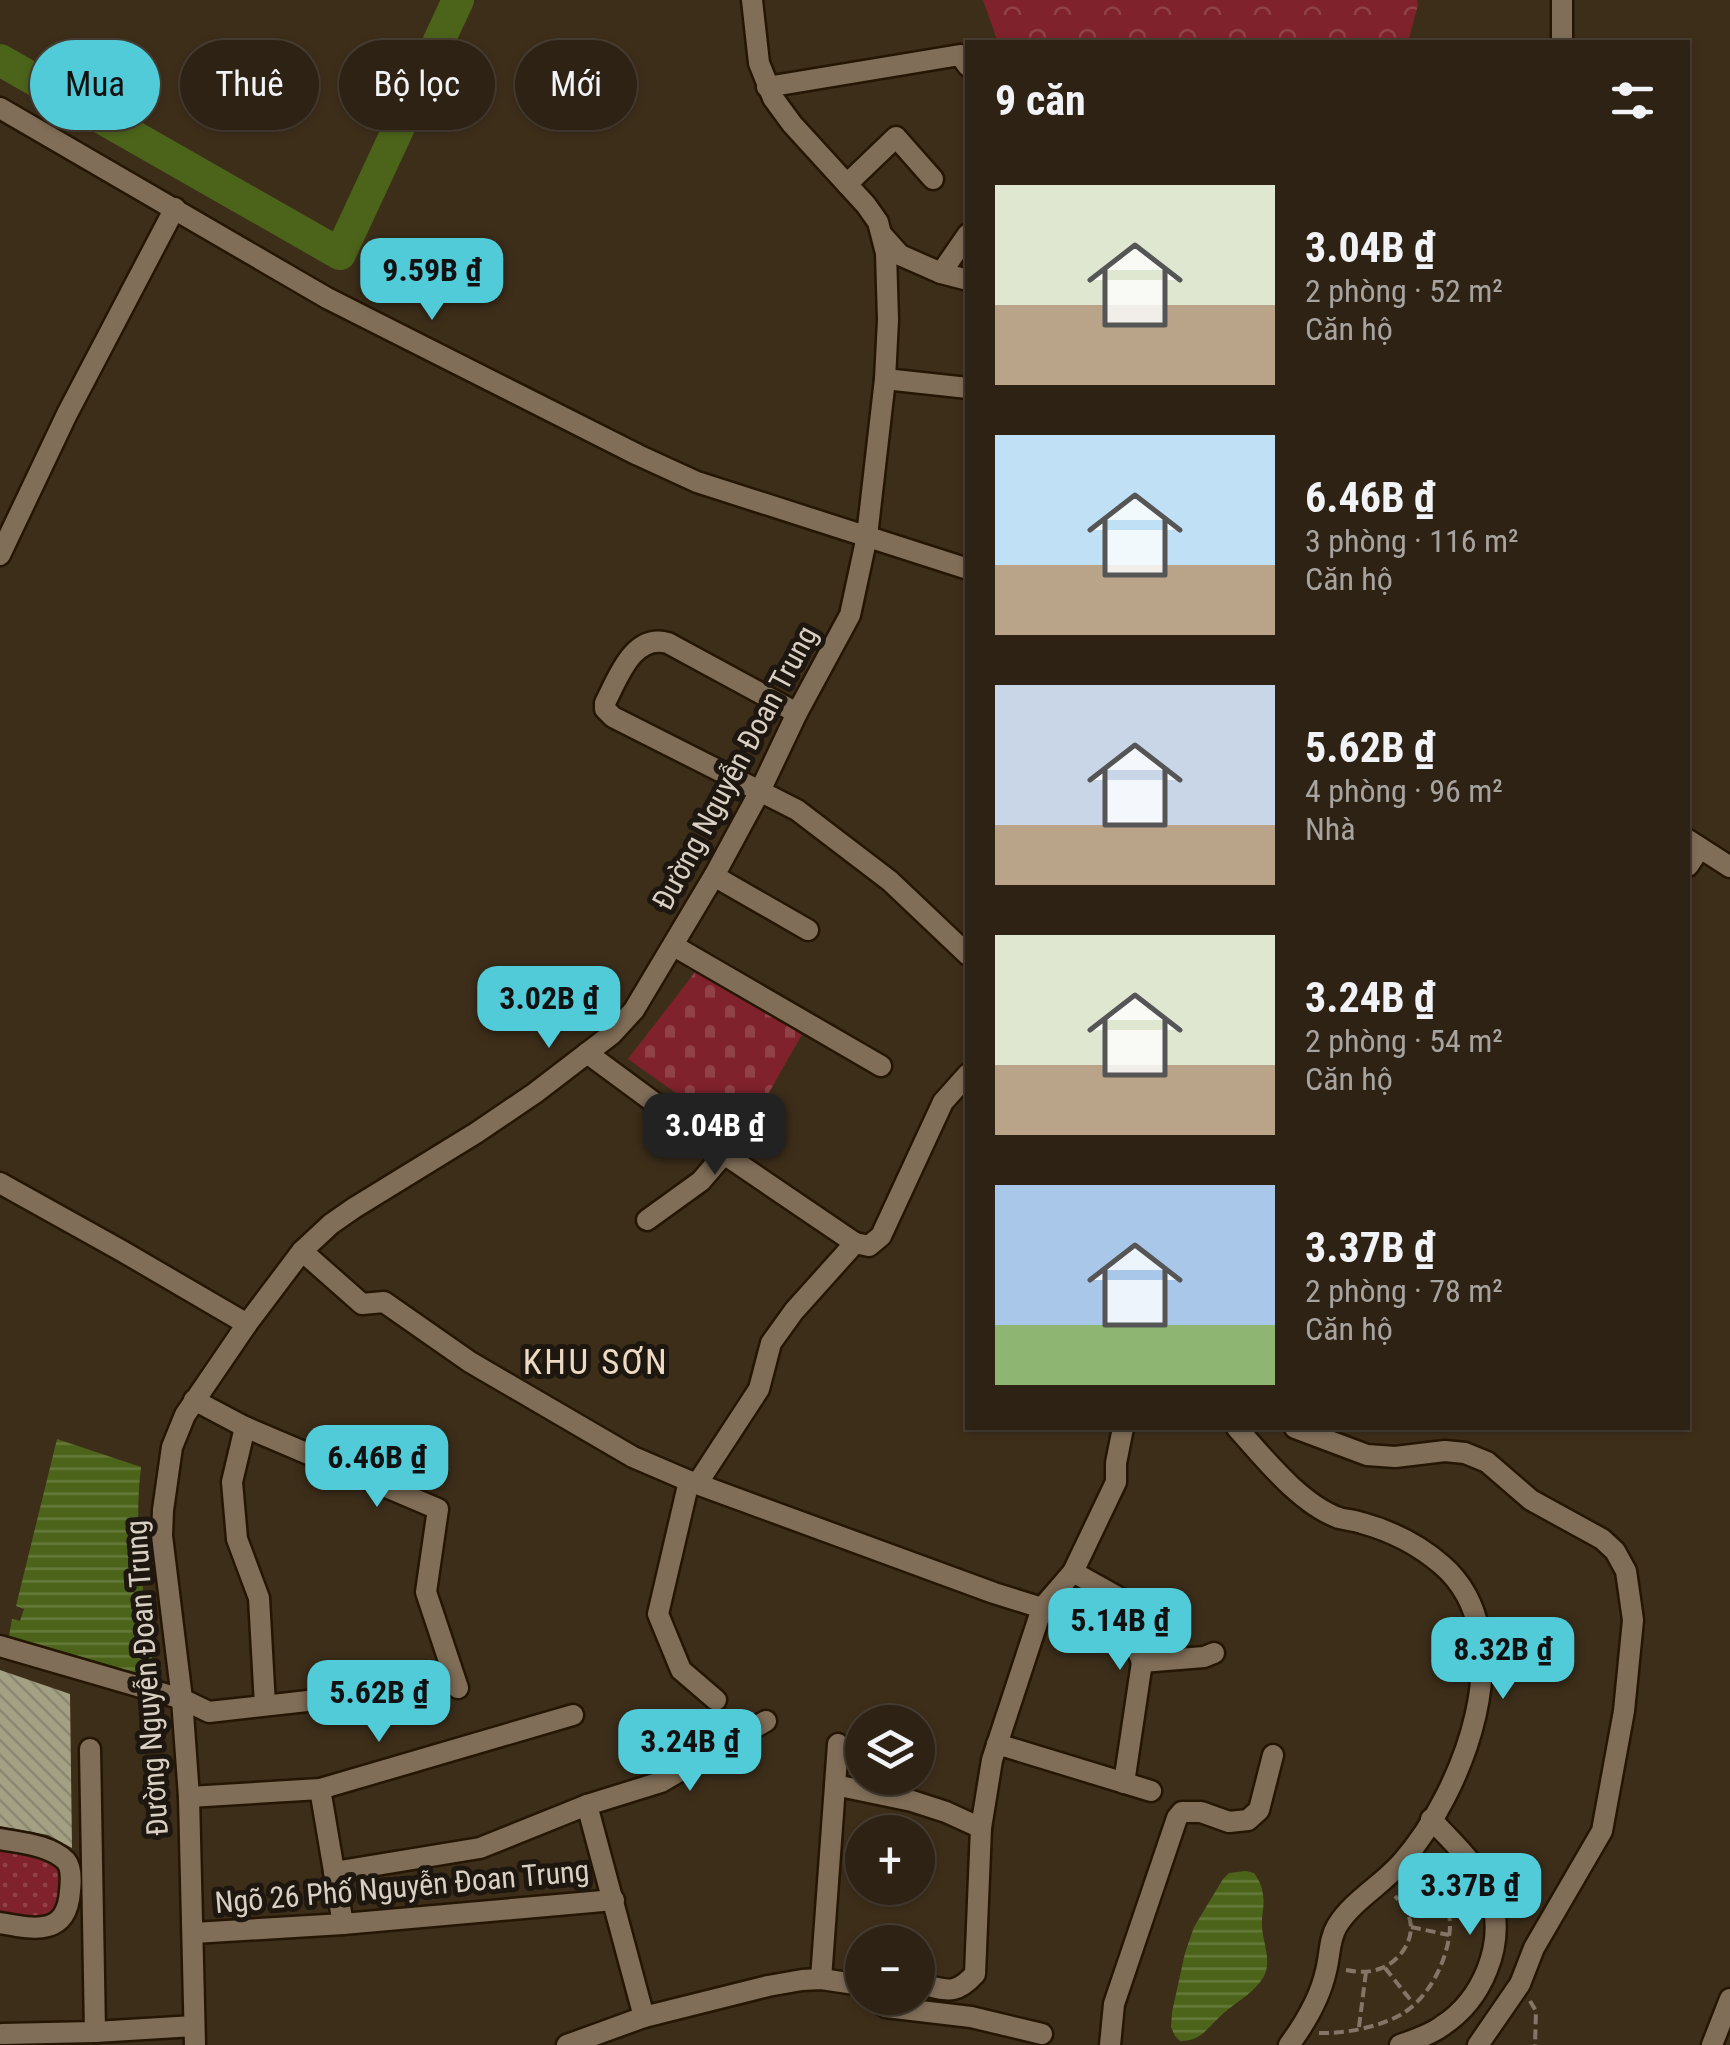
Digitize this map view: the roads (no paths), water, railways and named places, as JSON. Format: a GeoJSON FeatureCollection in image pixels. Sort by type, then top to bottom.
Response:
{"type":"FeatureCollection","features":[{"type":"Feature","properties":{"kind":"street","name":"Đường Nguyễn Đoan Trung"},"geometry":{"type":"LineString","coordinates":[[195,2036],[189,1797],[182,1699],[162,1536],[172,1447],[194,1400],[302,1251],[354,1208],[497,1120],[612,1034],[634,1010],[714,876],[850,615],[866,536],[885,379],[888,268],[878,222],[792,124],[767,86],[759,63],[752,0]]}},
{"type":"Feature","properties":{"kind":"street"},"geometry":{"type":"LineString","coordinates":[[1562,0],[1562,40]]}},
{"type":"Feature","properties":{"kind":"street"},"geometry":{"type":"LineString","coordinates":[[767,86],[960,55],[965,62]]}},
{"type":"Feature","properties":{"kind":"street"},"geometry":{"type":"LineString","coordinates":[[0,108],[327,298],[638,454],[713,487],[965,569]]}},
{"type":"Feature","properties":{"kind":"street"},"geometry":{"type":"LineString","coordinates":[[847,184],[896,137],[933,179]]}},
{"type":"Feature","properties":{"kind":"street"},"geometry":{"type":"LineString","coordinates":[[0,555],[67,414],[175,208]]}},
{"type":"Feature","properties":{"kind":"street"},"geometry":{"type":"LineString","coordinates":[[882,234],[900,255],[965,279]]}},
{"type":"Feature","properties":{"kind":"street"},"geometry":{"type":"LineString","coordinates":[[941,273],[965,238]]}},
{"type":"Feature","properties":{"kind":"street"},"geometry":{"type":"LineString","coordinates":[[885,379],[965,388]]}},
{"type":"Feature","properties":{"kind":"street"},"geometry":{"type":"LineString","coordinates":[[796,713],[668,643],[655,640],[634,654],[604,703],[604,709],[613,718],[796,810],[890,881],[965,952]]}},
{"type":"Feature","properties":{"kind":"street"},"geometry":{"type":"LineString","coordinates":[[1694,844],[1730,868]]}},
{"type":"Feature","properties":{"kind":"street"},"geometry":{"type":"LineString","coordinates":[[714,876],[808,930]]}},
{"type":"Feature","properties":{"kind":"street"},"geometry":{"type":"LineString","coordinates":[[674,946],[882,1066]]}},
{"type":"Feature","properties":{"kind":"street"},"geometry":{"type":"LineString","coordinates":[[588,1053],[724,1154],[856,1243],[869,1246],[880,1236],[958,1100]]}},
{"type":"Feature","properties":{"kind":"street"},"geometry":{"type":"LineString","coordinates":[[647,1220],[701,1181],[724,1154]]}},
{"type":"Feature","properties":{"kind":"street"},"geometry":{"type":"LineString","coordinates":[[0,1183],[246,1324]]}},
{"type":"Feature","properties":{"kind":"street"},"geometry":{"type":"LineString","coordinates":[[716,1700],[681,1670],[658,1614],[693,1483],[759,1389],[770,1342],[856,1243]]}},
{"type":"Feature","properties":{"kind":"street"},"geometry":{"type":"LineString","coordinates":[[302,1251],[362,1304],[384,1302],[470,1362],[633,1457],[693,1483],[1042,1608]]}},
{"type":"Feature","properties":{"kind":"street"},"geometry":{"type":"LineString","coordinates":[[194,1400],[245,1427],[438,1509],[426,1592],[458,1688]]}},
{"type":"Feature","properties":{"kind":"street"},"geometry":{"type":"LineString","coordinates":[[245,1427],[232,1482],[237,1539],[259,1598],[265,1705]]}},
{"type":"Feature","properties":{"kind":"street"},"geometry":{"type":"LineString","coordinates":[[935,1987],[954,1990],[964,1987],[976,1974],[981,1828],[992,1760],[1042,1608],[1073,1572],[1116,1482],[1123,1430]]}},
{"type":"Feature","properties":{"kind":"street"},"geometry":{"type":"LineString","coordinates":[[1239,1430],[1294,1489],[1338,1517],[1399,1536],[1446,1568],[1471,1604],[1482,1639],[1481,1685],[1464,1753],[1449,1789],[1402,1863],[1342,1918],[1334,1931],[1316,2001],[1294,2038]]}},
{"type":"Feature","properties":{"kind":"street"},"geometry":{"type":"LineString","coordinates":[[1301,1430],[1367,1454],[1395,1457],[1445,1451],[1465,1453],[1487,1462],[1531,1500],[1602,1540],[1615,1551],[1626,1570],[1633,1620],[1624,1711],[1602,1831],[1549,1920],[1520,1984],[1478,2045]]}},
{"type":"Feature","properties":{"kind":"street"},"geometry":{"type":"LineString","coordinates":[[1073,1572],[1123,1600],[1136,1615],[1133,1639],[1142,1662],[1124,1783]]}},
{"type":"Feature","properties":{"kind":"street"},"geometry":{"type":"LineString","coordinates":[[0,1646],[182,1699],[209,1712],[334,1698]]}},
{"type":"Feature","properties":{"kind":"street"},"geometry":{"type":"LineString","coordinates":[[1142,1662],[1214,1654]]}},
{"type":"Feature","properties":{"kind":"street"},"geometry":{"type":"LineString","coordinates":[[189,1797],[320,1789],[573,1715]]}},
{"type":"Feature","properties":{"kind":"street"},"geometry":{"type":"LineString","coordinates":[[334,1872],[480,1848],[587,1805],[661,1782],[766,1721]]}},
{"type":"Feature","properties":{"kind":"street"},"geometry":{"type":"LineString","coordinates":[[821,1980],[838,1744]]}},
{"type":"Feature","properties":{"kind":"street"},"geometry":{"type":"LineString","coordinates":[[998,1744],[1151,1791]]}},
{"type":"Feature","properties":{"kind":"street"},"geometry":{"type":"LineString","coordinates":[[90,1749],[100,2036]]}},
{"type":"Feature","properties":{"kind":"street"},"geometry":{"type":"LineString","coordinates":[[1110,2045],[1114,2004],[1176,1818],[1182,1812],[1201,1812],[1229,1822],[1248,1820],[1259,1810],[1273,1755]]}},
{"type":"Feature","properties":{"kind":"street"},"geometry":{"type":"LineString","coordinates":[[835,1785],[912,1801],[981,1828]]}},
{"type":"Feature","properties":{"kind":"street"},"geometry":{"type":"LineString","coordinates":[[320,1789],[343,1924]]}},
{"type":"Feature","properties":{"kind":"street"},"geometry":{"type":"LineString","coordinates":[[587,1805],[644,2017]]}},
{"type":"Feature","properties":{"kind":"street"},"geometry":{"type":"LineString","coordinates":[[1400,2045],[1443,2026],[1470,2002],[1490,1964],[1494,1947],[1491,1898],[1478,1872],[1431,1819]]}},
{"type":"Feature","properties":{"kind":"street"},"geometry":{"type":"LineString","coordinates":[[0,1839],[44,1848],[67,1862],[71,1886],[70,1901],[55,1924],[30,1928],[0,1923]]}},
{"type":"Feature","properties":{"kind":"street","name":"Ngõ 26 Phố Nguyễn Đoan Trung"},"geometry":{"type":"LineString","coordinates":[[194,1934],[614,1900]]}},
{"type":"Feature","properties":{"kind":"street"},"geometry":{"type":"LineString","coordinates":[[567,2045],[644,2017],[768,1986],[802,1980],[845,1985]]}},
{"type":"Feature","properties":{"kind":"street"},"geometry":{"type":"LineString","coordinates":[[1712,2045],[1730,2000]]}},
{"type":"Feature","properties":{"kind":"street"},"geometry":{"type":"LineString","coordinates":[[935,2013],[1042,2034]]}},
{"type":"Feature","properties":{"kind":"street"},"geometry":{"type":"LineString","coordinates":[[1,2035],[195,2036]]}},
{"type":"Feature","properties":{"kind":"waterway"},"geometry":{"type":"LineString","coordinates":[[0,60],[340,254],[458,0]]}},
{"type":"Feature","properties":{"kind":"district","name":"KHU SƠN"},"geometry":{"type":"Point","coordinates":[596,1362]}}]}
